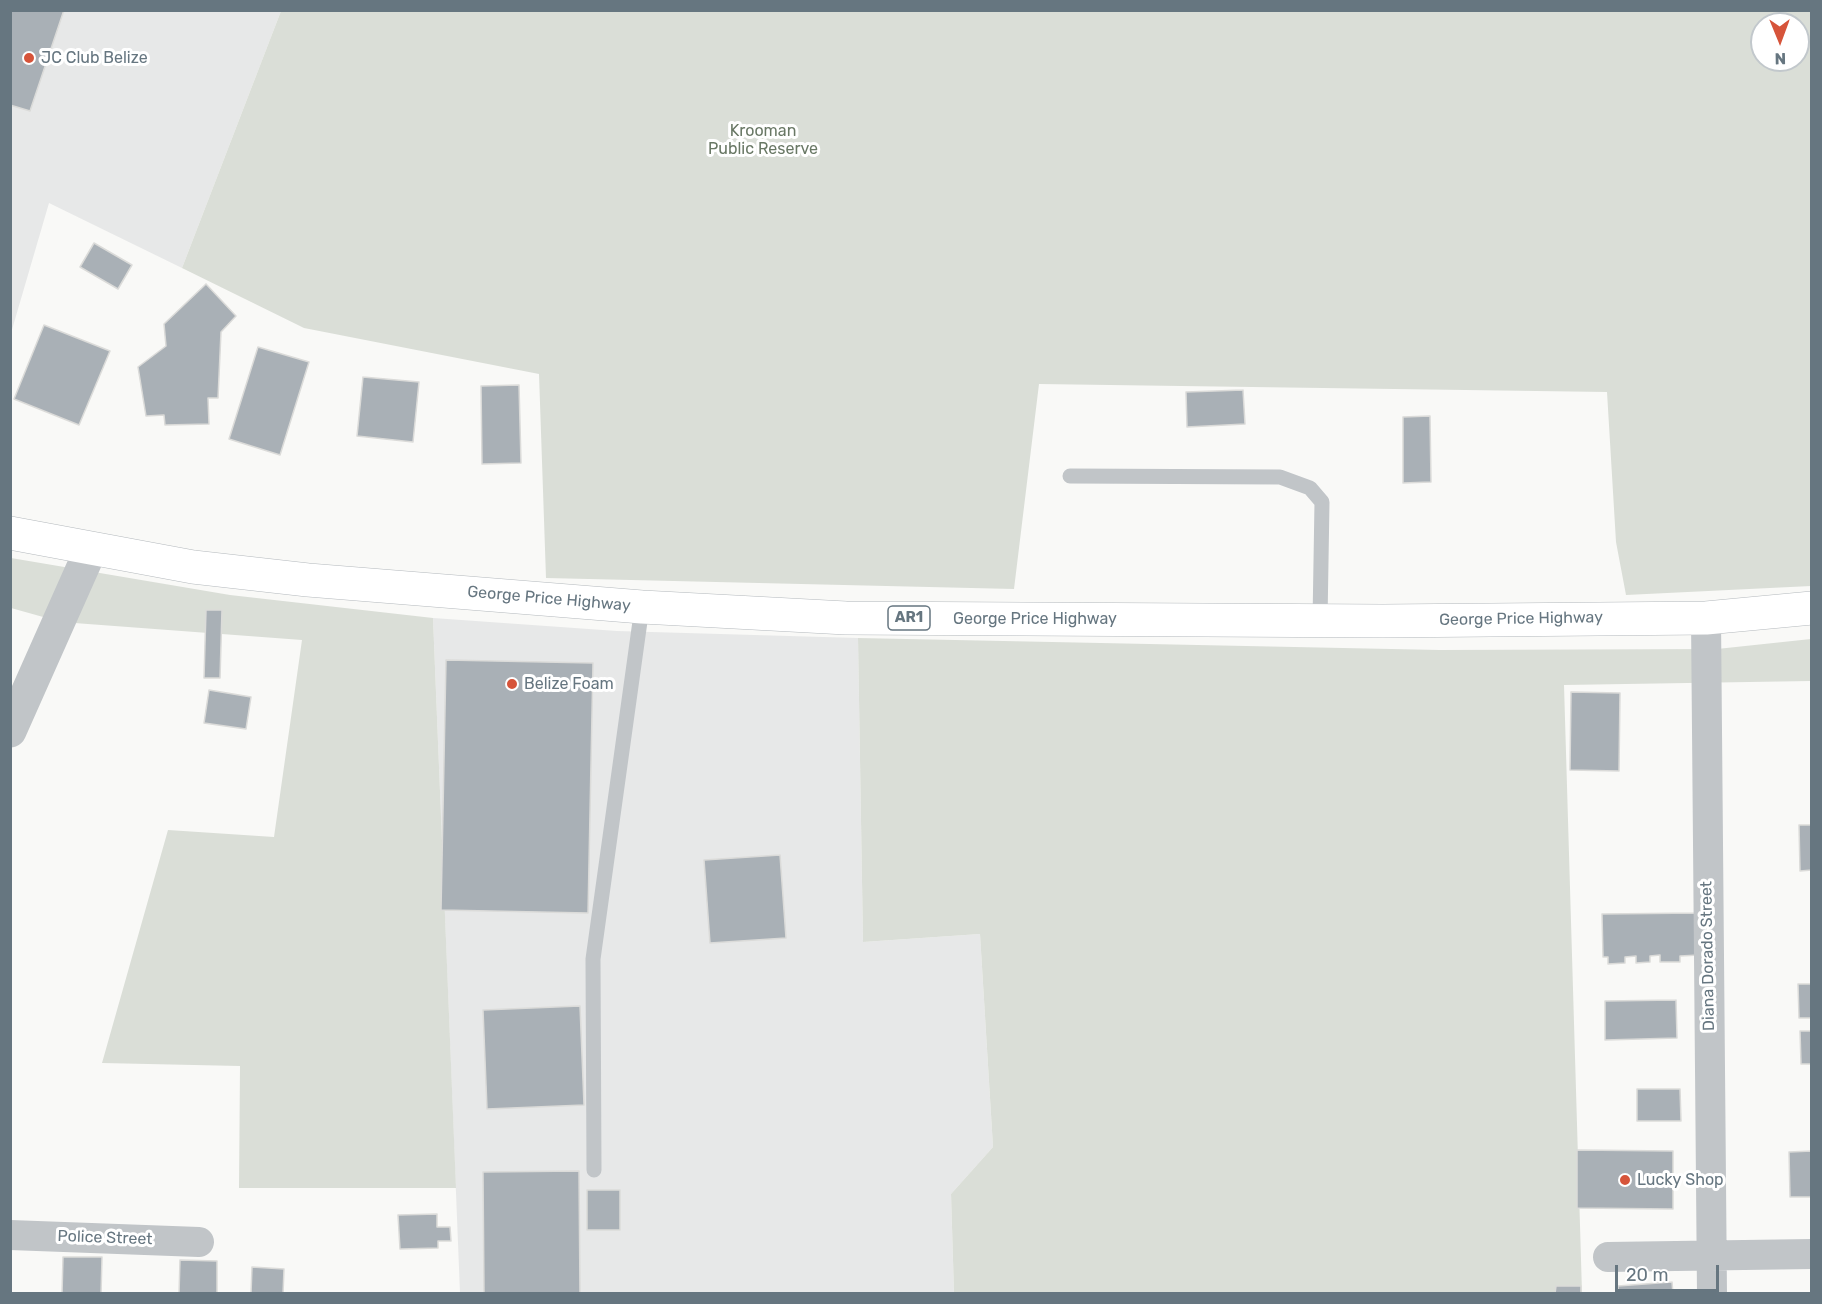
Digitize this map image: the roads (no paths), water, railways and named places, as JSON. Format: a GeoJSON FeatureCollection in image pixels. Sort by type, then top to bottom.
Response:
{"type":"FeatureCollection","features":[{"type":"Feature","properties":{"kind":"main road","name":"George Price Highway"},"geometry":{"type":"LineString","coordinates":[[10,533],[193,567],[308,580],[642,607],[846,618],[1320,621],[1706,618],[1812,608]]}},
{"type":"Feature","properties":{"kind":"street"},"geometry":{"type":"LineString","coordinates":[[10,731],[91,549]]}},
{"type":"Feature","properties":{"kind":"street","name":"Diana Dorado Street"},"geometry":{"type":"LineString","coordinates":[[1706,618],[1712,1293]]}},
{"type":"Feature","properties":{"kind":"street","name":"Police Street"},"geometry":{"type":"LineString","coordinates":[[10,1235],[199,1242]]}},
{"type":"Feature","properties":{"kind":"street"},"geometry":{"type":"LineString","coordinates":[[1608,1257],[1812,1254]]}},
{"type":"Feature","properties":{"kind":"lane"},"geometry":{"type":"LineString","coordinates":[[1070,476],[1280,477],[1310,488],[1322,502],[1320,621]]}},
{"type":"Feature","properties":{"kind":"lane"},"geometry":{"type":"LineString","coordinates":[[594,1170],[593,959],[642,607]]}},
{"type":"Feature","properties":{"kind":"place","name":"JC Club Belize"},"geometry":{"type":"Point","coordinates":[29,58]}},
{"type":"Feature","properties":{"kind":"place","name":"Belize Foam"},"geometry":{"type":"Point","coordinates":[512,684]}},
{"type":"Feature","properties":{"kind":"place","name":"Lucky Shop"},"geometry":{"type":"Point","coordinates":[1625,1180]}},
{"type":"Feature","properties":{"kind":"park label","name":"Krooman Public Reserve"},"geometry":{"type":"Point","coordinates":[763,140]}}]}
